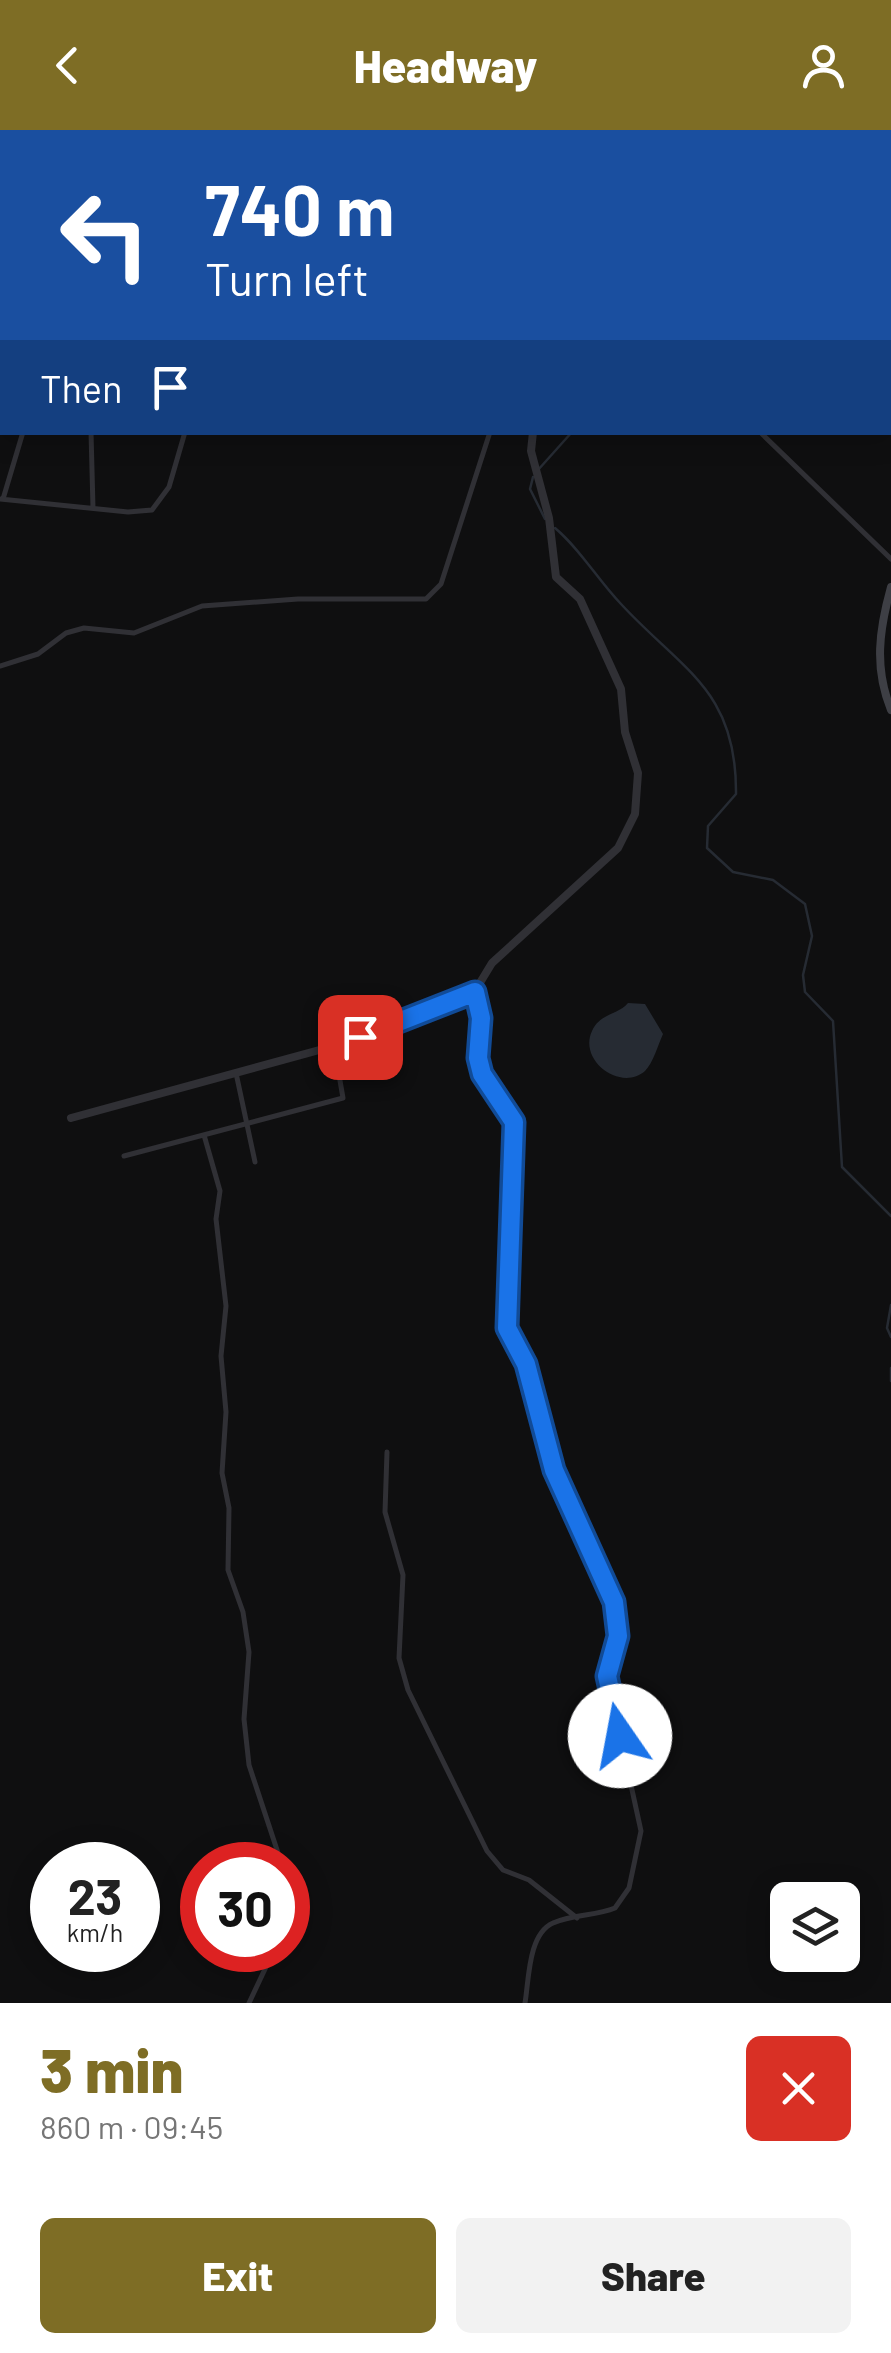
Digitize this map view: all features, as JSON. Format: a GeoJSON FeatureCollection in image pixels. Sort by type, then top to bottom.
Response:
{"type":"FeatureCollection","features":[{"type":"Feature","properties":{"kind":"main road"},"geometry":{"type":"LineString","coordinates":[[891,587],[880,626],[879,680],[891,710]]}},
{"type":"Feature","properties":{"kind":"street"},"geometry":{"type":"LineString","coordinates":[[23,435],[2,495],[93,508],[152,510],[169,487],[184,435]]}},
{"type":"Feature","properties":{"kind":"street"},"geometry":{"type":"LineString","coordinates":[[91,435],[93,508]]}},
{"type":"Feature","properties":{"kind":"street"},"geometry":{"type":"LineString","coordinates":[[3,663],[38,654],[66,632],[84,628],[134,633],[202,606],[298,599],[426,599],[441,584],[489,435]]}},
{"type":"Feature","properties":{"kind":"street"},"geometry":{"type":"LineString","coordinates":[[71,1118],[334,1046],[475,992],[492,963],[618,848],[635,814],[638,773],[625,732],[621,689],[580,599],[556,577],[549,521],[533,461],[533,435]]}},
{"type":"Feature","properties":{"kind":"street"},"geometry":{"type":"LineString","coordinates":[[763,435],[891,560]]}},
{"type":"Feature","properties":{"kind":"street"},"geometry":{"type":"LineString","coordinates":[[475,992],[481,1018],[478,1058],[482,1074],[514,1122],[507,1328],[530,1378],[554,1470],[614,1602],[618,1636],[607,1676],[641,1831],[629,1888],[616,1908],[554,1922],[536,1942],[525,2003]]}},
{"type":"Feature","properties":{"kind":"street"},"geometry":{"type":"LineString","coordinates":[[124,1156],[344,1098],[334,1046]]}},
{"type":"Feature","properties":{"kind":"street"},"geometry":{"type":"LineString","coordinates":[[236,1073],[255,1162]]}},
{"type":"Feature","properties":{"kind":"street"},"geometry":{"type":"LineString","coordinates":[[204,1135],[220,1191],[216,1219],[225,1291],[222,1473],[229,1508],[228,1570],[243,1612],[250,1652],[244,1720],[249,1765],[274,1842]]}},
{"type":"Feature","properties":{"kind":"street"},"geometry":{"type":"LineString","coordinates":[[388,1452],[385,1512],[403,1575],[399,1658],[408,1690],[487,1851],[504,1870],[529,1880],[577,1918]]}},
{"type":"Feature","properties":{"kind":"street"},"geometry":{"type":"LineString","coordinates":[[250,2003],[264,1972]]}},
{"type":"Feature","properties":{"kind":"shaded area"},"geometry":{"type":"Polygon","coordinates":[[[628,1003],[645,1004],[663,1034],[645,1071],[625,1078],[604,1070],[596,1062],[589,1042],[600,1021],[628,1003]]]}},
{"type":"Feature","properties":{"kind":"waterway"},"geometry":{"type":"LineString","coordinates":[[538,470],[569,435]]}},
{"type":"Feature","properties":{"kind":"waterway"},"geometry":{"type":"LineString","coordinates":[[533,477],[530,489],[545,519]]}},
{"type":"Feature","properties":{"kind":"waterway"},"geometry":{"type":"LineString","coordinates":[[555,528],[621,604],[685,666],[716,706],[734,759],[736,794],[708,826],[707,848],[733,872],[773,880],[805,904],[812,936],[803,975],[805,992],[833,1021],[842,1167],[891,1216]]}},
{"type":"Feature","properties":{"kind":"waterway"},"geometry":{"type":"LineString","coordinates":[[891,1305],[887,1328],[891,1337]]}},
{"type":"Feature","properties":{"kind":"waterway"},"geometry":{"type":"LineString","coordinates":[[891,1368],[891,1381]]}},
{"type":"Feature","properties":{"kind":"route"},"geometry":{"type":"LineString","coordinates":[[360,1037],[475,992],[481,1018],[478,1058],[482,1074],[514,1122],[507,1328],[526,1364],[544,1419],[554,1470],[614,1602],[618,1636],[607,1676],[620,1736]]}}]}
